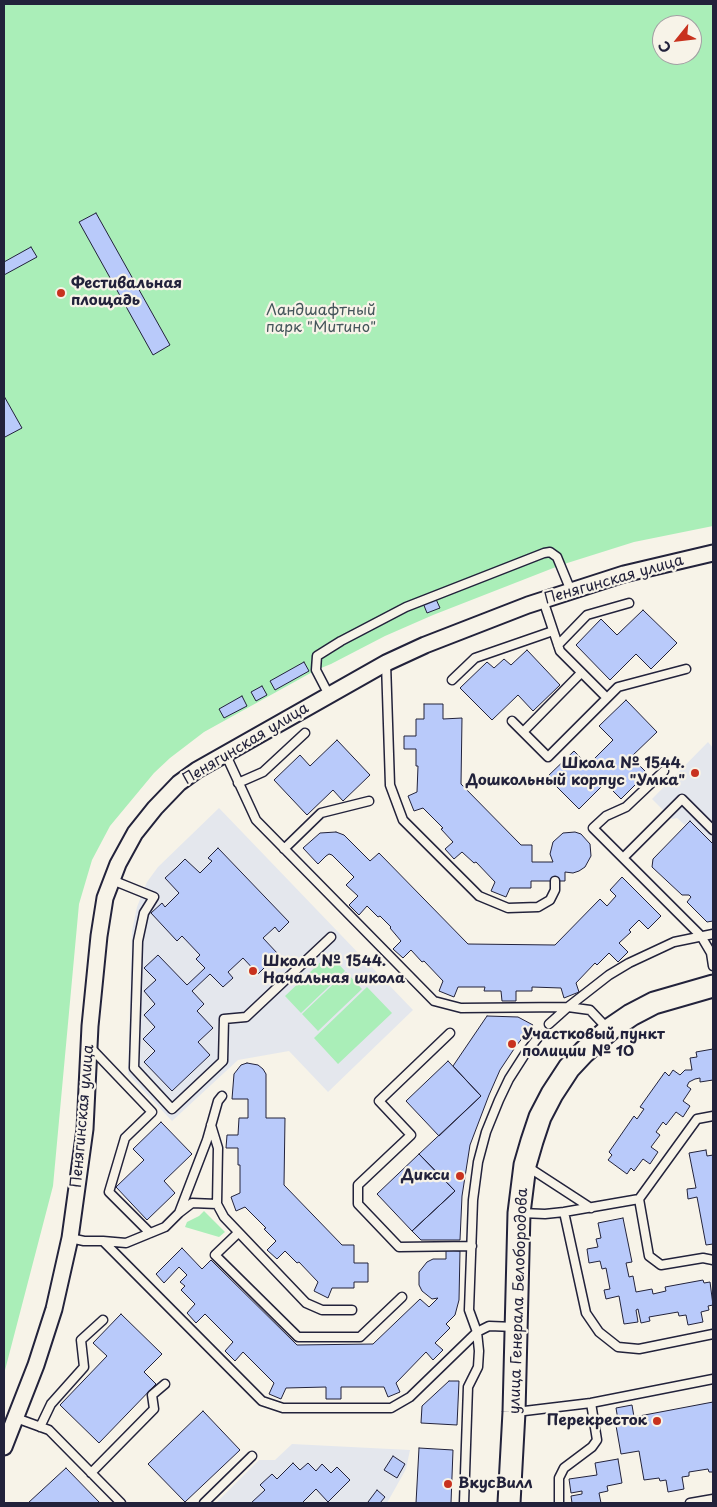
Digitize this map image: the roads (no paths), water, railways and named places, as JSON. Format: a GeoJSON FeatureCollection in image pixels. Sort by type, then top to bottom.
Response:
{"type":"FeatureCollection","features":[{"type":"Feature","properties":{"kind":"main road","name":"улица Генерала Белобородова"},"geometry":{"type":"LineString","coordinates":[[509,1503],[514,1412],[520,1213],[525,1165],[540,1117],[569,1068],[609,1030],[631,1015],[654,1003],[713,986]]}},
{"type":"Feature","properties":{"kind":"street","name":"Пенягинская улица"},"geometry":{"type":"LineString","coordinates":[[4,1447],[36,1365],[54,1309],[70,1238],[85,1129],[89,1046],[98,936],[105,898],[118,864],[135,833],[155,808],[179,783],[197,770],[329,695],[425,645],[570,591],[624,574],[713,553]]}},
{"type":"Feature","properties":{"kind":"lane"},"geometry":{"type":"LineString","coordinates":[[329,695],[316,670],[317,656],[340,641],[406,608],[550,552],[557,557],[570,591]]}},
{"type":"Feature","properties":{"kind":"lane"},"geometry":{"type":"LineString","coordinates":[[543,600],[560,652],[607,698]]}},
{"type":"Feature","properties":{"kind":"lane"},"geometry":{"type":"LineString","coordinates":[[558,645],[588,615],[629,603]]}},
{"type":"Feature","properties":{"kind":"lane"},"geometry":{"type":"LineString","coordinates":[[452,680],[475,658],[553,631]]}},
{"type":"Feature","properties":{"kind":"lane"},"geometry":{"type":"LineString","coordinates":[[386,664],[390,784],[403,820],[479,896],[508,908],[538,907],[550,900],[555,890],[555,881]]}},
{"type":"Feature","properties":{"kind":"lane"},"geometry":{"type":"LineString","coordinates":[[512,721],[548,757],[618,687],[686,670]]}},
{"type":"Feature","properties":{"kind":"lane"},"geometry":{"type":"LineString","coordinates":[[523,732],[582,673]]}},
{"type":"Feature","properties":{"kind":"lane"},"geometry":{"type":"LineString","coordinates":[[238,783],[264,772],[305,733]]}},
{"type":"Feature","properties":{"kind":"lane"},"geometry":{"type":"LineString","coordinates":[[225,754],[256,820],[434,1002],[460,1008],[568,1007],[590,1010],[609,1030]]}},
{"type":"Feature","properties":{"kind":"lane"},"geometry":{"type":"LineString","coordinates":[[664,771],[626,806],[606,816],[593,828],[701,936],[711,953],[713,966]]}},
{"type":"Feature","properties":{"kind":"lane"},"geometry":{"type":"LineString","coordinates":[[624,858],[682,799],[713,830]]}},
{"type":"Feature","properties":{"kind":"lane"},"geometry":{"type":"LineString","coordinates":[[284,849],[322,813],[369,802]]}},
{"type":"Feature","properties":{"kind":"lane"},"geometry":{"type":"LineString","coordinates":[[112,880],[154,897],[144,912],[138,941],[134,1068],[172,1109],[223,1061],[224,1019],[246,1018],[331,937]]}},
{"type":"Feature","properties":{"kind":"lane"},"geometry":{"type":"LineString","coordinates":[[548,1024],[608,975],[629,963],[674,942],[713,934]]}},
{"type":"Feature","properties":{"kind":"lane"},"geometry":{"type":"LineString","coordinates":[[450,1034],[379,1101],[411,1135],[358,1185],[358,1204],[399,1247],[472,1246]]}},
{"type":"Feature","properties":{"kind":"lane"},"geometry":{"type":"LineString","coordinates":[[464,1503],[468,1387],[478,1367],[479,1351],[477,1332],[469,1310],[473,1200],[478,1162],[486,1132],[509,1079],[540,1035]]}},
{"type":"Feature","properties":{"kind":"lane"},"geometry":{"type":"LineString","coordinates":[[89,1046],[152,1112],[124,1138],[109,1192],[150,1233]]}},
{"type":"Feature","properties":{"kind":"lane"},"geometry":{"type":"LineString","coordinates":[[179,1213],[207,1140],[218,1101],[222,1096]]}},
{"type":"Feature","properties":{"kind":"lane"},"geometry":{"type":"LineString","coordinates":[[520,1213],[545,1214],[564,1212],[639,1199],[697,1119],[713,1116]]}},
{"type":"Feature","properties":{"kind":"lane"},"geometry":{"type":"LineString","coordinates":[[211,1125],[218,1148],[217,1204],[224,1218],[306,1303],[322,1310],[352,1310]]}},
{"type":"Feature","properties":{"kind":"lane"},"geometry":{"type":"LineString","coordinates":[[525,1165],[591,1208]]}},
{"type":"Feature","properties":{"kind":"lane"},"geometry":{"type":"LineString","coordinates":[[639,1199],[649,1256],[661,1265],[703,1258],[713,1260]]}},
{"type":"Feature","properties":{"kind":"lane"},"geometry":{"type":"LineString","coordinates":[[70,1238],[84,1241],[126,1243],[165,1227],[192,1203],[217,1204]]}},
{"type":"Feature","properties":{"kind":"lane"},"geometry":{"type":"LineString","coordinates":[[564,1212],[586,1312],[599,1332],[618,1347],[639,1349],[713,1334]]}},
{"type":"Feature","properties":{"kind":"lane"},"geometry":{"type":"LineString","coordinates":[[238,1233],[215,1255],[298,1337],[360,1337],[402,1297]]}},
{"type":"Feature","properties":{"kind":"lane"},"geometry":{"type":"LineString","coordinates":[[103,1241],[262,1401],[283,1408],[391,1408],[410,1397],[477,1332],[489,1326],[516,1327]]}},
{"type":"Feature","properties":{"kind":"lane"},"geometry":{"type":"LineString","coordinates":[[40,1427],[50,1404],[84,1367],[81,1340],[103,1320]]}},
{"type":"Feature","properties":{"kind":"lane"},"geometry":{"type":"LineString","coordinates":[[514,1412],[591,1403],[713,1379]]}},
{"type":"Feature","properties":{"kind":"lane"},"geometry":{"type":"LineString","coordinates":[[91,1473],[154,1410],[152,1395],[165,1384]]}},
{"type":"Feature","properties":{"kind":"lane"},"geometry":{"type":"LineString","coordinates":[[559,1503],[559,1478],[564,1468],[592,1447],[597,1440],[591,1403]]}},
{"type":"Feature","properties":{"kind":"lane"},"geometry":{"type":"LineString","coordinates":[[16,1418],[49,1430],[121,1503]]}},
{"type":"Feature","properties":{"kind":"lane"},"geometry":{"type":"LineString","coordinates":[[204,1503],[252,1456]]}},
{"type":"Feature","properties":{"kind":"lane"},"geometry":{"type":"LineString","coordinates":[[690,1503],[713,1499]]}},
{"type":"Feature","properties":{"kind":"place","name":"Фестивальная площадь"},"geometry":{"type":"Point","coordinates":[61,293]}},
{"type":"Feature","properties":{"kind":"place","name":"Школа № 1544. Дошкольный корпус \"Умка\""},"geometry":{"type":"Point","coordinates":[695,773]}},
{"type":"Feature","properties":{"kind":"place","name":"Школа № 1544. Начальная школа"},"geometry":{"type":"Point","coordinates":[253,971]}},
{"type":"Feature","properties":{"kind":"place","name":"Участковый пункт полиции № 10"},"geometry":{"type":"Point","coordinates":[512,1044]}},
{"type":"Feature","properties":{"kind":"place","name":"Дикси"},"geometry":{"type":"Point","coordinates":[460,1176]}},
{"type":"Feature","properties":{"kind":"place","name":"Перекресток"},"geometry":{"type":"Point","coordinates":[657,1421]}},
{"type":"Feature","properties":{"kind":"place","name":"ВкусВилл"},"geometry":{"type":"Point","coordinates":[448,1484]}},
{"type":"Feature","properties":{"kind":"park label","name":"Ландшафтный парк \"Митино\""},"geometry":{"type":"Point","coordinates":[321,320]}}]}
